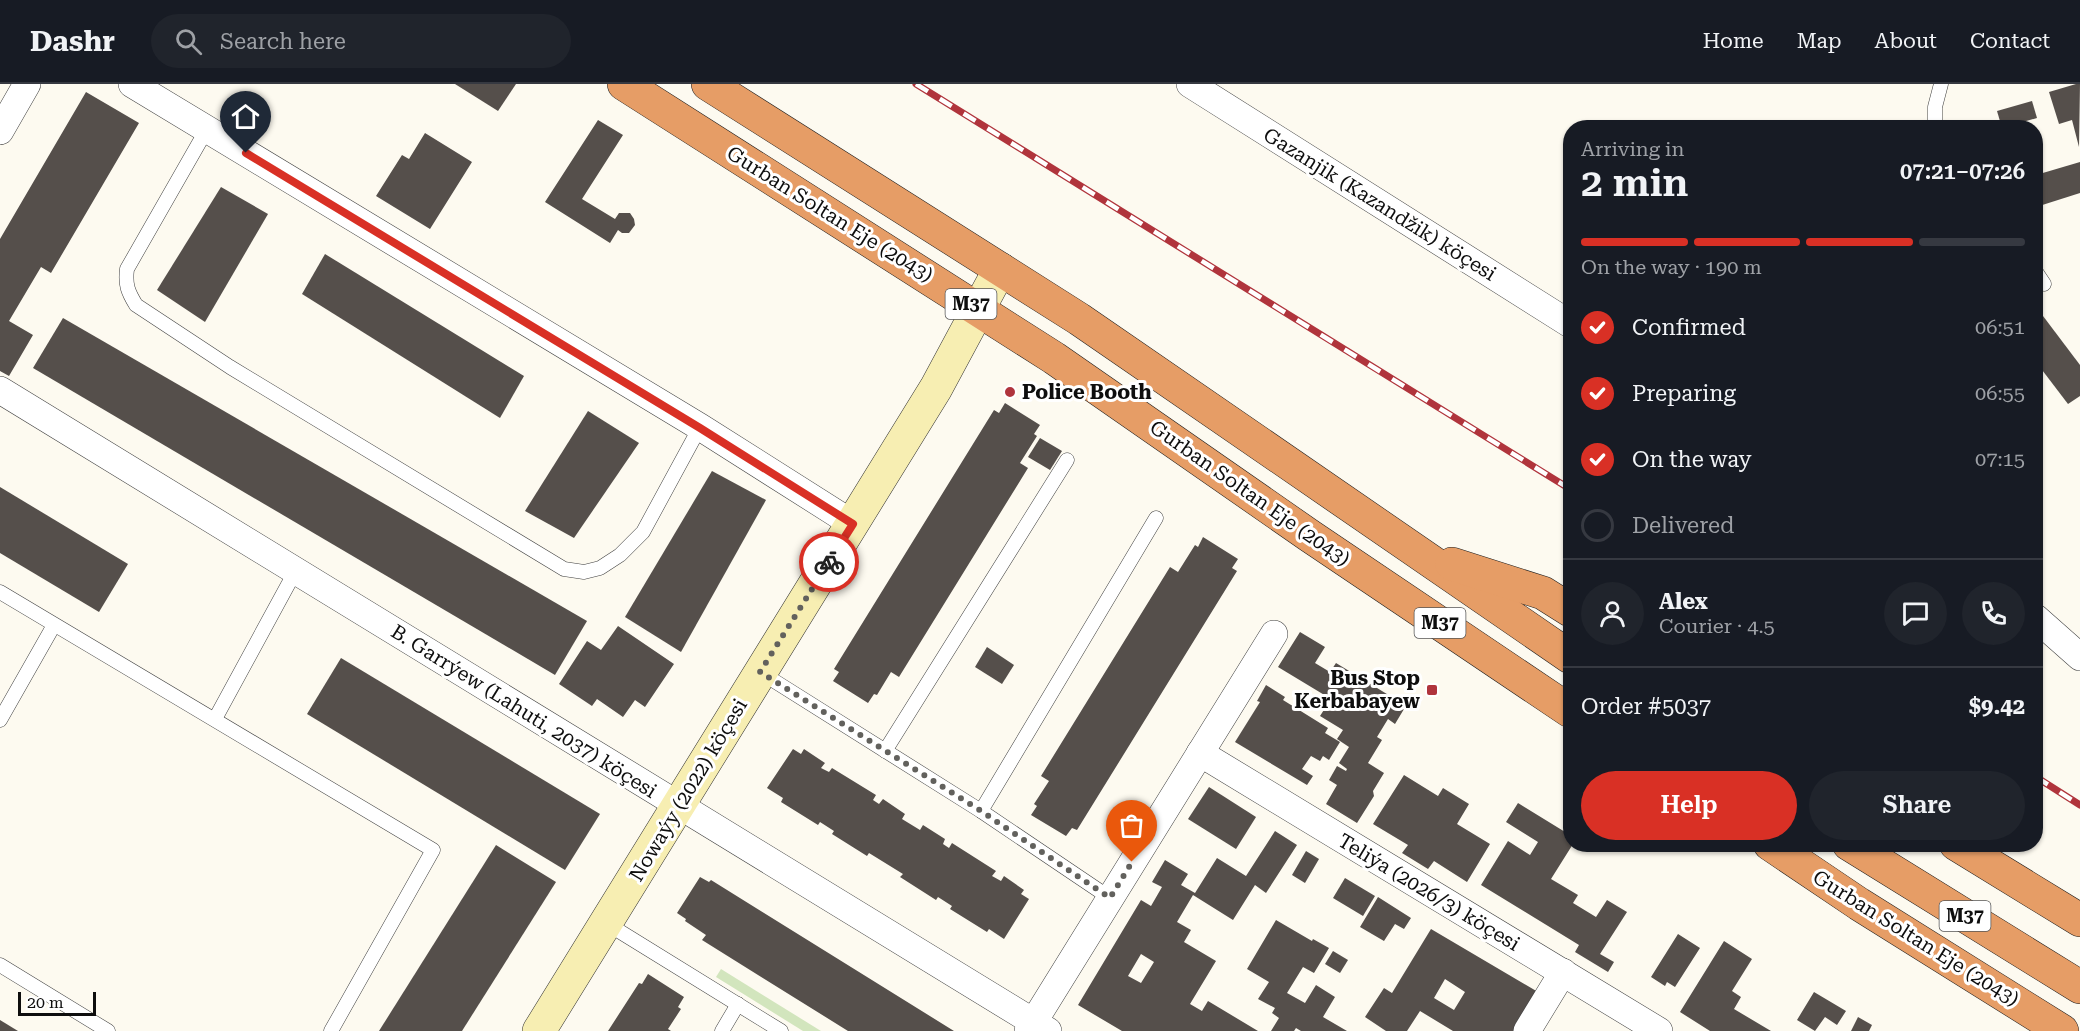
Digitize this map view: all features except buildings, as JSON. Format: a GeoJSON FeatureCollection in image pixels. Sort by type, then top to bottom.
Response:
{"type":"FeatureCollection","features":[{"type":"Feature","properties":{"kind":"highway","name":"Gurban Soltan Eje (2043)"},"geometry":{"type":"LineString","coordinates":[[624,84],[1064,364],[1310,536],[1563,706]]}},
{"type":"Feature","properties":{"kind":"highway","name":"M37"},"geometry":{"type":"LineString","coordinates":[[708,84],[1079,320],[1563,652]]}},
{"type":"Feature","properties":{"kind":"highway"},"geometry":{"type":"LineString","coordinates":[[1417,552],[1543,593],[1563,605]]}},
{"type":"Feature","properties":{"kind":"highway","name":"Gurban Soltan Eje (2043)"},"geometry":{"type":"LineString","coordinates":[[1782,852],[1859,904],[2062,1031]]}},
{"type":"Feature","properties":{"kind":"highway","name":"M37"},"geometry":{"type":"LineString","coordinates":[[1862,852],[2080,987]]}},
{"type":"Feature","properties":{"kind":"highway"},"geometry":{"type":"LineString","coordinates":[[1969,852],[2080,920]]}},
{"type":"Feature","properties":{"kind":"street"},"geometry":{"type":"LineString","coordinates":[[0,131],[27,84]]}},
{"type":"Feature","properties":{"kind":"street"},"geometry":{"type":"LineString","coordinates":[[132,84],[700,428],[853,524]]}},
{"type":"Feature","properties":{"kind":"street","name":"Gazanjik (Kazandžik) köçesi"},"geometry":{"type":"LineString","coordinates":[[1190,84],[1563,320]]}},
{"type":"Feature","properties":{"kind":"street","name":"Nowaýy (2022) köçesi"},"geometry":{"type":"LineString","coordinates":[[539,1031],[936,388],[1000,269]]}},
{"type":"Feature","properties":{"kind":"street","name":"B. Garrýew (Lahuti, 2037) köçesi"},"geometry":{"type":"LineString","coordinates":[[0,390],[296,570],[1036,1028]]}},
{"type":"Feature","properties":{"kind":"street"},"geometry":{"type":"LineString","coordinates":[[2043,624],[2080,657]]}},
{"type":"Feature","properties":{"kind":"street"},"geometry":{"type":"LineString","coordinates":[[1036,1028],[1110,898],[1274,634]]}},
{"type":"Feature","properties":{"kind":"street","name":"Teliýa (2026/3) köçesi"},"geometry":{"type":"LineString","coordinates":[[1200,753],[1659,1031]]}},
{"type":"Feature","properties":{"kind":"street"},"geometry":{"type":"LineString","coordinates":[[1527,1031],[1563,972]]}},
{"type":"Feature","properties":{"kind":"lane"},"geometry":{"type":"LineString","coordinates":[[1935,120],[1935,106],[1941,84]]}},
{"type":"Feature","properties":{"kind":"lane"},"geometry":{"type":"LineString","coordinates":[[207,129],[127,269],[126,281],[127,291],[136,305],[230,367],[564,569],[584,572],[600,568],[620,555],[644,532],[700,428]]}},
{"type":"Feature","properties":{"kind":"lane"},"geometry":{"type":"LineString","coordinates":[[885,751],[1067,460]]}},
{"type":"Feature","properties":{"kind":"lane"},"geometry":{"type":"LineString","coordinates":[[981,811],[1156,518]]}},
{"type":"Feature","properties":{"kind":"lane"},"geometry":{"type":"LineString","coordinates":[[215,719],[296,570]]}},
{"type":"Feature","properties":{"kind":"lane"},"geometry":{"type":"LineString","coordinates":[[0,592],[433,850],[331,1031]]}},
{"type":"Feature","properties":{"kind":"lane"},"geometry":{"type":"LineString","coordinates":[[0,720],[54,625]]}},
{"type":"Feature","properties":{"kind":"lane"},"geometry":{"type":"LineString","coordinates":[[760,672],[981,811],[1110,898]]}},
{"type":"Feature","properties":{"kind":"lane"},"geometry":{"type":"LineString","coordinates":[[606,923],[782,1031]]}},
{"type":"Feature","properties":{"kind":"lane"},"geometry":{"type":"LineString","coordinates":[[0,965],[108,1031]]}},
{"type":"Feature","properties":{"kind":"lane"},"geometry":{"type":"LineString","coordinates":[[722,1031],[738,1004]]}},
{"type":"Feature","properties":{"kind":"green space"},"geometry":{"type":"Polygon","coordinates":[[[721,969],[821,1031],[803,1031],[716,977],[721,969]]]}},
{"type":"Feature","properties":{"kind":"railway"},"geometry":{"type":"LineString","coordinates":[[916,84],[1563,485]]}},
{"type":"Feature","properties":{"kind":"railway"},"geometry":{"type":"LineString","coordinates":[[2043,781],[2080,805]]}},
{"type":"Feature","properties":{"kind":"way so far"},"geometry":{"type":"LineString","coordinates":[[829,562],[760,672],[981,811],[1110,898],[1132,862]]}},
{"type":"Feature","properties":{"kind":"place","name":"Police Booth"},"geometry":{"type":"Point","coordinates":[1010,392]}},
{"type":"Feature","properties":{"kind":"place","name":"Bus Stop Kerbabayew"},"geometry":{"type":"Point","coordinates":[1432,690]}},
{"type":"Feature","properties":{"kind":"route"},"geometry":{"type":"LineString","coordinates":[[246,153],[700,428],[853,524],[829,562]]}}]}
